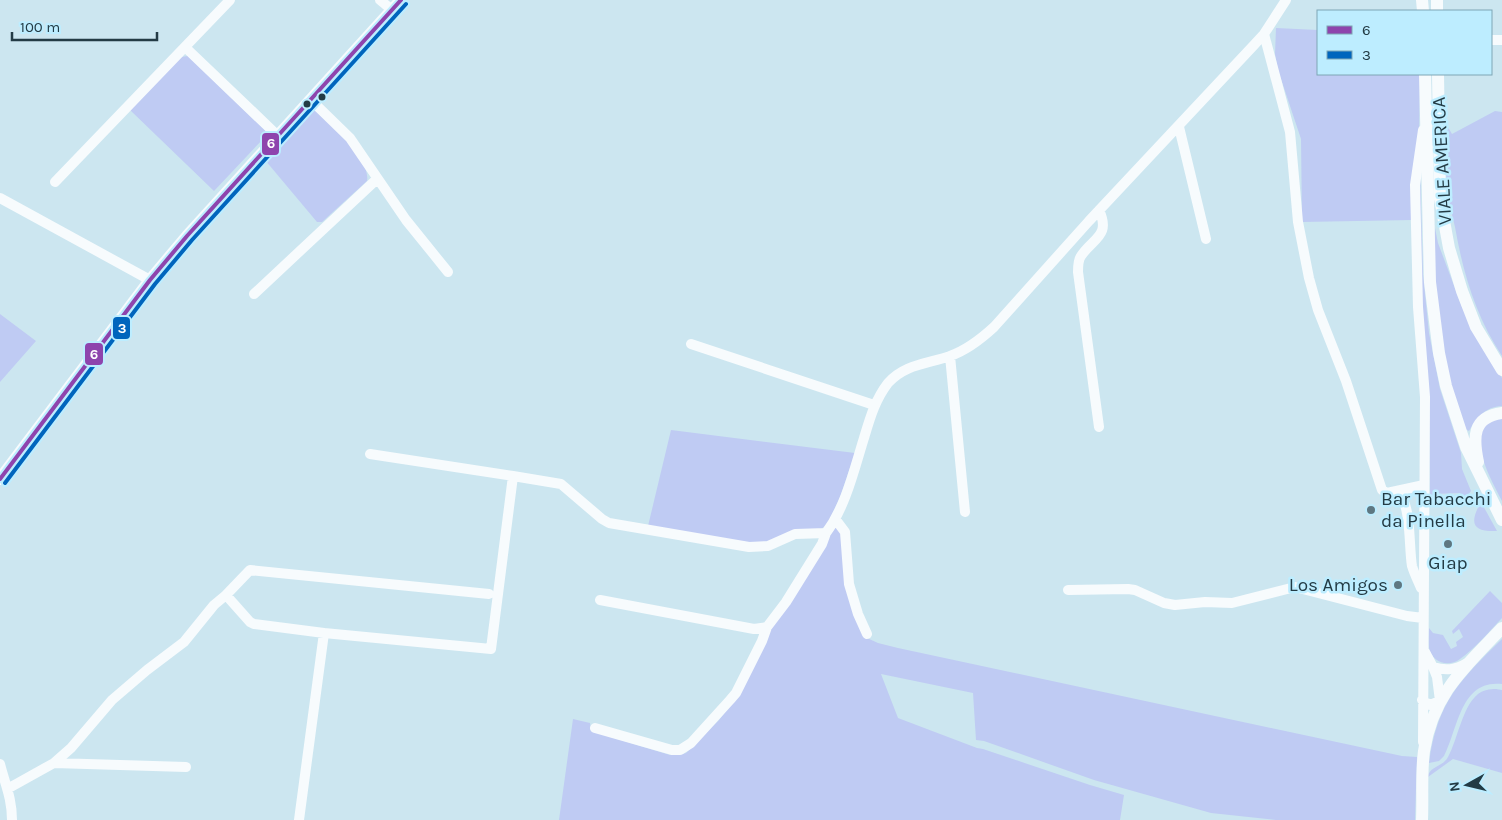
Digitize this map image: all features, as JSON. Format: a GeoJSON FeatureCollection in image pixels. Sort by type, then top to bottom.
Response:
{"type":"FeatureCollection","features":[{"type":"Feature","properties":{"kind":"main road"},"geometry":{"type":"LineString","coordinates":[[0,479],[150,280],[186,236],[401,0]]}},
{"type":"Feature","properties":{"kind":"main road","name":"VIALE AMERICA"},"geometry":{"type":"LineString","coordinates":[[1425,75],[1430,282],[1437,344],[1446,386],[1459,429],[1482,482]]}},
{"type":"Feature","properties":{"kind":"main road","name":"VIALE AMERICA"},"geometry":{"type":"LineString","coordinates":[[1438,75],[1440,199],[1449,248],[1462,291],[1476,326],[1502,370]]}},
{"type":"Feature","properties":{"kind":"main road"},"geometry":{"type":"LineString","coordinates":[[1502,413],[1488,417],[1481,423],[1474,437],[1482,482],[1502,520]]}},
{"type":"Feature","properties":{"kind":"main road"},"geometry":{"type":"LineString","coordinates":[[1422,820],[1424,753],[1431,720],[1440,701],[1468,663],[1502,628]]}},
{"type":"Feature","properties":{"kind":"street"},"geometry":{"type":"LineString","coordinates":[[55,182],[186,48],[230,0]]}},
{"type":"Feature","properties":{"kind":"street"},"geometry":{"type":"LineString","coordinates":[[380,0],[392,10]]}},
{"type":"Feature","properties":{"kind":"street"},"geometry":{"type":"LineString","coordinates":[[595,728],[672,750],[684,749],[709,724],[736,693],[762,641],[766,627],[786,602],[822,544],[826,533],[836,520],[874,405],[889,383],[908,367],[950,356],[978,342],[994,327],[1099,210],[1180,127],[1264,34],[1286,0]]}},
{"type":"Feature","properties":{"kind":"street"},"geometry":{"type":"LineString","coordinates":[[1264,34],[1290,132],[1298,222],[1316,303],[1346,382],[1382,490],[1396,494],[1404,502],[1412,566],[1423,594]]}},
{"type":"Feature","properties":{"kind":"street"},"geometry":{"type":"LineString","coordinates":[[186,48],[278,136]]}},
{"type":"Feature","properties":{"kind":"street"},"geometry":{"type":"LineString","coordinates":[[311,100],[350,138],[377,179],[448,272]]}},
{"type":"Feature","properties":{"kind":"street"},"geometry":{"type":"LineString","coordinates":[[1424,753],[1422,700],[1425,398],[1418,307],[1415,186],[1426,112]]}},
{"type":"Feature","properties":{"kind":"street"},"geometry":{"type":"LineString","coordinates":[[1180,127],[1206,239]]}},
{"type":"Feature","properties":{"kind":"street"},"geometry":{"type":"LineString","coordinates":[[254,294],[377,179]]}},
{"type":"Feature","properties":{"kind":"street"},"geometry":{"type":"LineString","coordinates":[[0,198],[150,280]]}},
{"type":"Feature","properties":{"kind":"street"},"geometry":{"type":"LineString","coordinates":[[1099,210],[1104,220],[1104,228],[1096,242],[1080,257],[1078,272],[1099,427]]}},
{"type":"Feature","properties":{"kind":"street"},"geometry":{"type":"LineString","coordinates":[[691,344],[874,405]]}},
{"type":"Feature","properties":{"kind":"street"},"geometry":{"type":"LineString","coordinates":[[950,356],[965,512]]}},
{"type":"Feature","properties":{"kind":"street"},"geometry":{"type":"LineString","coordinates":[[370,454],[561,484],[609,523],[749,547],[768,546],[795,534],[826,533]]}},
{"type":"Feature","properties":{"kind":"street"},"geometry":{"type":"LineString","coordinates":[[226,595],[254,624],[324,633],[491,649],[513,476]]}},
{"type":"Feature","properties":{"kind":"street"},"geometry":{"type":"LineString","coordinates":[[1387,492],[1424,485]]}},
{"type":"Feature","properties":{"kind":"street"},"geometry":{"type":"LineString","coordinates":[[836,520],[845,532],[849,584],[858,614],[867,634]]}},
{"type":"Feature","properties":{"kind":"street"},"geometry":{"type":"LineString","coordinates":[[8,788],[54,762],[71,748],[112,700],[184,642],[214,605],[250,570],[489,594]]}},
{"type":"Feature","properties":{"kind":"street"},"geometry":{"type":"LineString","coordinates":[[1068,590],[1121,588],[1134,590],[1164,603],[1175,605],[1205,602],[1232,603],[1295,586],[1407,616],[1423,618]]}},
{"type":"Feature","properties":{"kind":"street"},"geometry":{"type":"LineString","coordinates":[[600,600],[754,628],[766,627]]}},
{"type":"Feature","properties":{"kind":"street"},"geometry":{"type":"LineString","coordinates":[[299,820],[324,633]]}},
{"type":"Feature","properties":{"kind":"street"},"geometry":{"type":"LineString","coordinates":[[1422,700],[1430,704],[1440,701],[1437,677],[1423,646]]}},
{"type":"Feature","properties":{"kind":"street"},"geometry":{"type":"LineString","coordinates":[[1433,667],[1450,670],[1468,663]]}},
{"type":"Feature","properties":{"kind":"street"},"geometry":{"type":"LineString","coordinates":[[54,762],[186,767]]}},
{"type":"Feature","properties":{"kind":"street"},"geometry":{"type":"LineString","coordinates":[[0,764],[8,788],[12,820]]}},
{"type":"Feature","properties":{"kind":"shaded area"},"geometry":{"type":"Polygon","coordinates":[[[1276,28],[1317,30],[1317,75],[1420,75],[1419,134],[1412,220],[1302,222],[1301,139],[1278,70],[1275,54],[1276,28]]]}},
{"type":"Feature","properties":{"kind":"shaded area"},"geometry":{"type":"Polygon","coordinates":[[[188,56],[266,131],[264,138],[214,191],[130,110],[181,57],[188,56]]]}},
{"type":"Feature","properties":{"kind":"shaded area"},"geometry":{"type":"Polygon","coordinates":[[[312,108],[356,151],[366,172],[367,181],[322,222],[317,222],[265,160],[312,108]]]}},
{"type":"Feature","properties":{"kind":"shaded area"},"geometry":{"type":"Polygon","coordinates":[[[1495,111],[1502,112],[1502,356],[1485,326],[1467,278],[1449,201],[1446,170],[1446,124],[1452,134],[1495,111]]]}},
{"type":"Feature","properties":{"kind":"shaded area"},"geometry":{"type":"Polygon","coordinates":[[[1420,171],[1423,274],[1429,333],[1440,389],[1461,453],[1462,469],[1471,491],[1464,500],[1460,493],[1434,494],[1432,500],[1430,500],[1429,389],[1421,310],[1417,188],[1420,171]]]}},
{"type":"Feature","properties":{"kind":"shaded area"},"geometry":{"type":"Polygon","coordinates":[[[1435,228],[1438,243],[1462,307],[1486,353],[1502,378],[1502,406],[1491,408],[1482,414],[1469,431],[1465,429],[1454,392],[1442,336],[1435,280],[1435,228]]]}},
{"type":"Feature","properties":{"kind":"shaded area"},"geometry":{"type":"Polygon","coordinates":[[[0,314],[36,341],[0,382],[0,314]]]}},
{"type":"Feature","properties":{"kind":"shaded area"},"geometry":{"type":"Polygon","coordinates":[[[1502,417],[1502,501],[1488,473],[1480,441],[1482,431],[1487,423],[1502,417]]]}},
{"type":"Feature","properties":{"kind":"shaded area"},"geometry":{"type":"Polygon","coordinates":[[[671,430],[855,453],[840,497],[827,525],[821,529],[756,544],[648,526],[671,430]]]}},
{"type":"Feature","properties":{"kind":"shaded area"},"geometry":{"type":"Polygon","coordinates":[[[1481,502],[1497,531],[1482,530],[1475,525],[1475,516],[1481,502]]]}},
{"type":"Feature","properties":{"kind":"shaded area"},"geometry":{"type":"Polygon","coordinates":[[[836,526],[843,534],[845,575],[867,638],[898,648],[1402,756],[1417,757],[1415,820],[1276,820],[1211,813],[1094,780],[984,741],[976,740],[973,693],[881,674],[898,718],[977,748],[1124,795],[1120,820],[559,820],[573,719],[590,723],[591,731],[670,755],[686,753],[719,720],[737,697],[773,625],[836,526]]]}},
{"type":"Feature","properties":{"kind":"shaded area"},"geometry":{"type":"Polygon","coordinates":[[[1490,591],[1502,603],[1502,618],[1476,645],[1455,662],[1441,662],[1433,657],[1429,648],[1429,628],[1433,633],[1443,635],[1451,649],[1457,646],[1456,642],[1463,637],[1459,629],[1453,634],[1452,631],[1490,591]]]}},
{"type":"Feature","properties":{"kind":"shaded area"},"geometry":{"type":"Polygon","coordinates":[[[1502,639],[1502,684],[1488,685],[1477,689],[1469,698],[1457,720],[1444,756],[1439,761],[1429,763],[1438,724],[1453,694],[1474,667],[1502,639]]]}},
{"type":"Feature","properties":{"kind":"shaded area"},"geometry":{"type":"Polygon","coordinates":[[[1496,689],[1502,690],[1502,773],[1453,759],[1428,777],[1433,768],[1443,763],[1448,757],[1464,715],[1473,700],[1482,692],[1496,689]]]}},
{"type":"Feature","properties":{"kind":"transit line","name":"6"},"geometry":{"type":"LineString","coordinates":[[0,479],[150,280],[187,236],[401,0]]}},
{"type":"Feature","properties":{"kind":"transit line","name":"3"},"geometry":{"type":"LineString","coordinates":[[5,483],[155,284],[192,240],[406,4]]}},
{"type":"Feature","properties":{"kind":"place","name":"Bar Tabacchi da Pinella"},"geometry":{"type":"Point","coordinates":[1371,510]}},
{"type":"Feature","properties":{"kind":"place","name":"Giap"},"geometry":{"type":"Point","coordinates":[1448,544]}},
{"type":"Feature","properties":{"kind":"place","name":"Los Amigos"},"geometry":{"type":"Point","coordinates":[1398,585]}}]}
